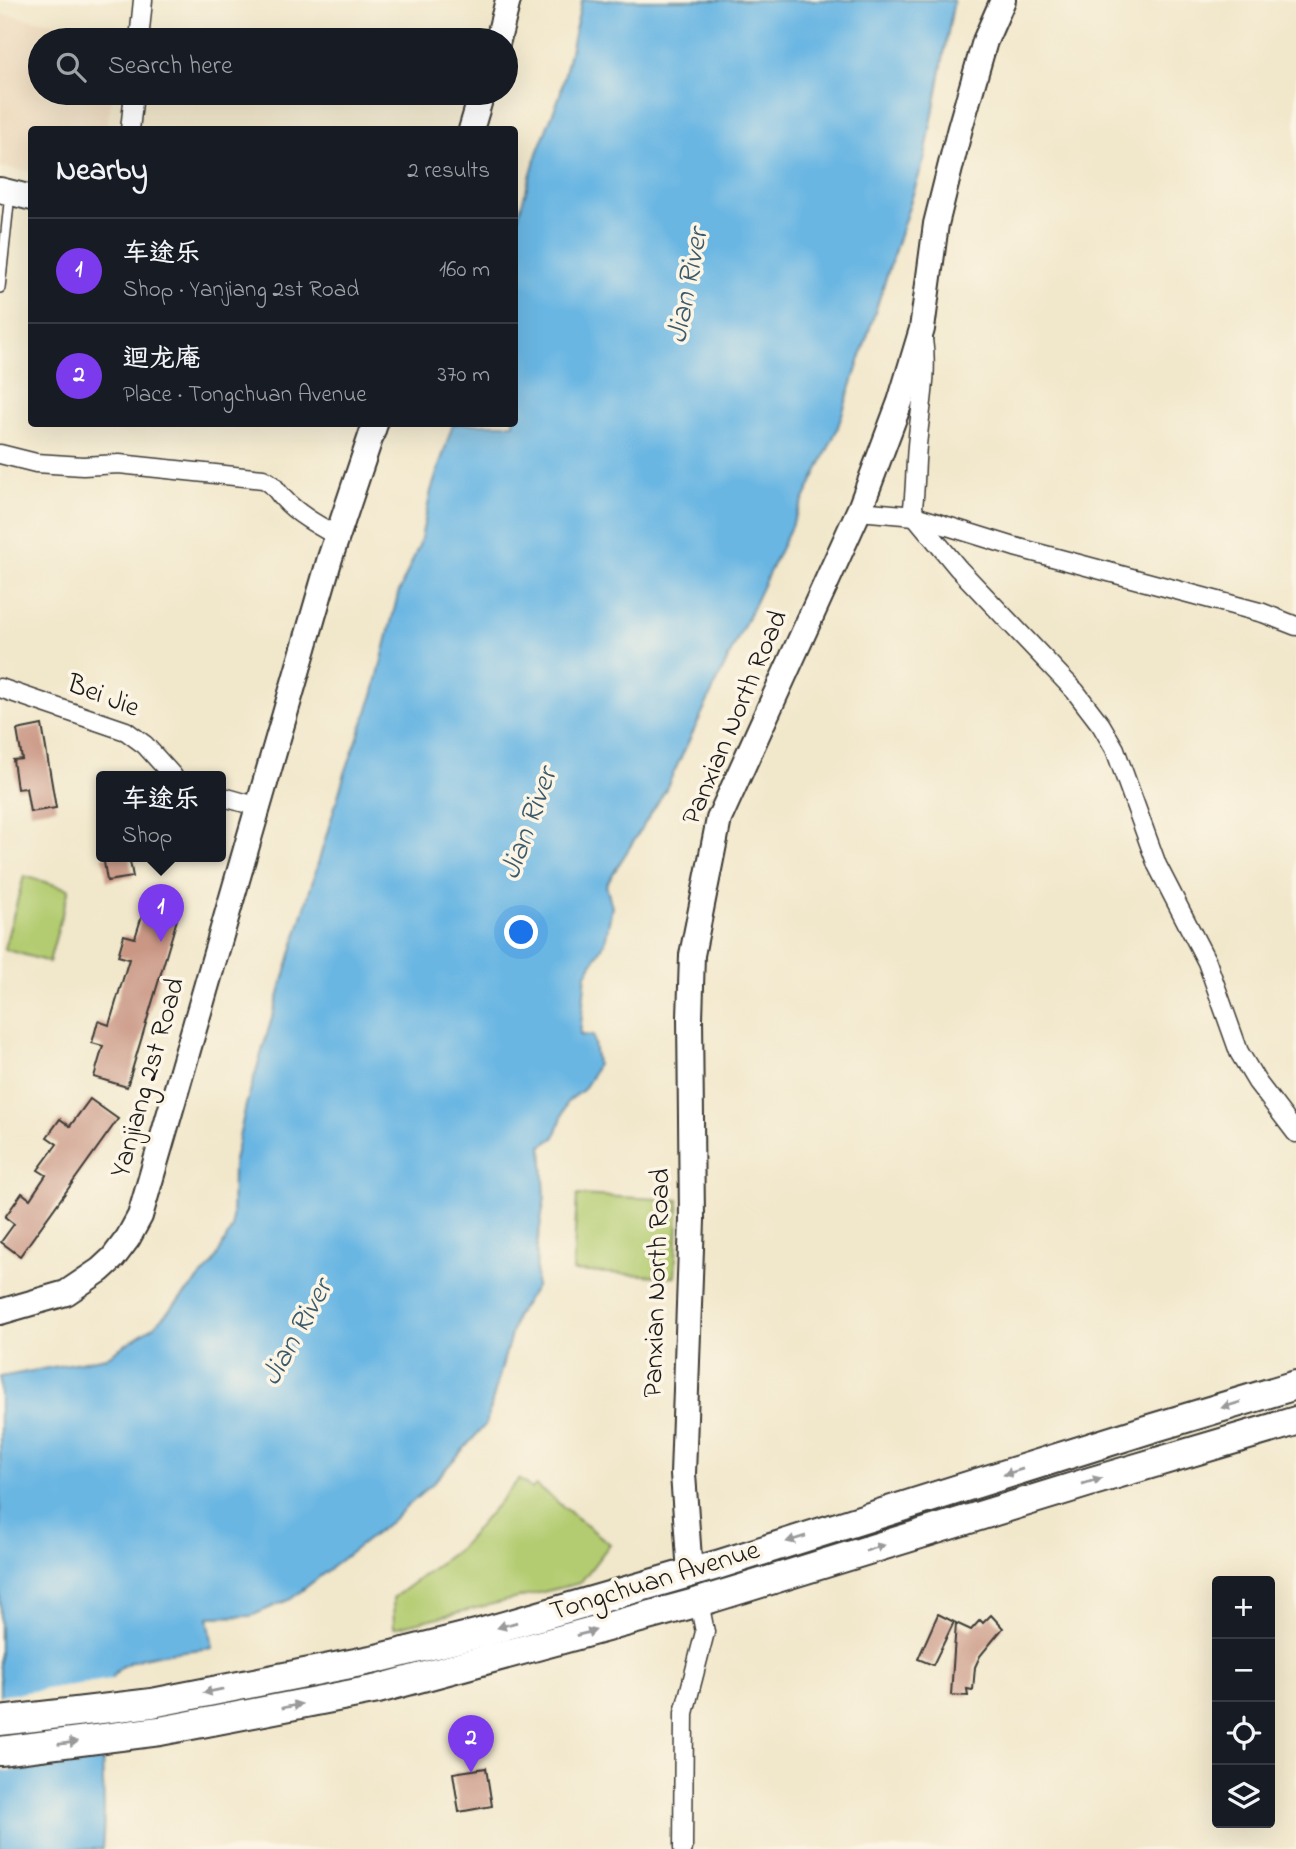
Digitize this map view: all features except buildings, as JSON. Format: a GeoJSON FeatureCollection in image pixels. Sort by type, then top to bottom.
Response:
{"type":"FeatureCollection","features":[{"type":"Feature","properties":{"kind":"main road","name":"Tongchuan Avenue"},"geometry":{"type":"LineString","coordinates":[[0,1721],[152,1703],[376,1659],[480,1633],[690,1573],[1296,1385]]}},
{"type":"Feature","properties":{"kind":"main road","name":"Tongchuan Avenue"},"geometry":{"type":"LineString","coordinates":[[0,1751],[160,1731],[378,1689],[699,1602],[1296,1421]]}},
{"type":"Feature","properties":{"kind":"street"},"geometry":{"type":"LineString","coordinates":[[140,28],[143,0]]}},
{"type":"Feature","properties":{"kind":"street"},"geometry":{"type":"LineString","coordinates":[[501,28],[508,0]]}},
{"type":"Feature","properties":{"kind":"street","name":"Panxian North Road"},"geometry":{"type":"LineString","coordinates":[[690,1573],[683,1474],[692,1220],[692,955],[719,819],[859,511],[900,402],[922,329],[936,225],[985,41],[1003,0]]}},
{"type":"Feature","properties":{"kind":"street"},"geometry":{"type":"LineString","coordinates":[[130,126],[133,105]]}},
{"type":"Feature","properties":{"kind":"street"},"geometry":{"type":"LineString","coordinates":[[472,126],[478,105]]}},
{"type":"Feature","properties":{"kind":"street"},"geometry":{"type":"LineString","coordinates":[[922,329],[926,355],[917,440],[913,507],[915,516],[958,568],[1075,691],[1101,725],[1115,749],[1157,865],[1207,962],[1239,1052],[1257,1082],[1296,1133]]}},
{"type":"Feature","properties":{"kind":"street","name":"Yanjiang 2st Road"},"geometry":{"type":"LineString","coordinates":[[0,1312],[66,1293],[89,1278],[113,1258],[140,1216],[337,536],[374,427]]}},
{"type":"Feature","properties":{"kind":"street"},"geometry":{"type":"LineString","coordinates":[[0,454],[36,463],[83,466],[119,464],[263,479],[270,482],[282,498],[337,536]]}},
{"type":"Feature","properties":{"kind":"street"},"geometry":{"type":"LineString","coordinates":[[859,511],[915,516],[1015,547],[1263,613],[1296,626]]}},
{"type":"Feature","properties":{"kind":"street","name":"Bei Jie"},"geometry":{"type":"LineString","coordinates":[[0,688],[126,731],[145,745],[168,771]]}},
{"type":"Feature","properties":{"kind":"street"},"geometry":{"type":"LineString","coordinates":[[226,798],[259,807]]}},
{"type":"Feature","properties":{"kind":"street"},"geometry":{"type":"LineString","coordinates":[[683,1849],[684,1713],[705,1632],[699,1602]]}},
{"type":"Feature","properties":{"kind":"lane"},"geometry":{"type":"LineString","coordinates":[[0,288],[14,194]]}},
{"type":"Feature","properties":{"kind":"shaded area"},"geometry":{"type":"Polygon","coordinates":[[[0,14],[81,28],[28,28],[28,105],[111,105],[107,126],[28,126],[28,172],[0,167],[0,14]]]}},
{"type":"Feature","properties":{"kind":"green space"},"geometry":{"type":"Polygon","coordinates":[[[24,876],[69,889],[49,962],[4,949],[24,876]]]}},
{"type":"Feature","properties":{"kind":"green space"},"geometry":{"type":"Polygon","coordinates":[[[577,1195],[679,1200],[675,1277],[573,1271],[577,1195]]]}},
{"type":"Feature","properties":{"kind":"green space"},"geometry":{"type":"Polygon","coordinates":[[[519,1479],[532,1489],[536,1485],[610,1544],[580,1583],[394,1628],[393,1598],[461,1547],[519,1479]]]}},
{"type":"Feature","properties":{"kind":"water","name":"Jian River"},"geometry":{"type":"Polygon","coordinates":[[[582,0],[954,0],[925,157],[837,430],[665,791],[606,885],[612,907],[605,942],[586,974],[580,1035],[593,1036],[597,1064],[583,1090],[567,1102],[555,1137],[542,1146],[545,1197],[537,1246],[536,1287],[516,1316],[486,1424],[433,1483],[390,1522],[291,1599],[251,1616],[208,1617],[213,1648],[150,1657],[119,1669],[111,1681],[103,1716],[102,1849],[0,1849],[0,1377],[106,1357],[154,1326],[213,1264],[232,1228],[233,1165],[246,1105],[344,776],[374,692],[398,594],[420,543],[431,491],[452,427],[518,427],[518,217],[537,153],[560,95],[582,0]]]}},
{"type":"Feature","properties":{"kind":"pier"},"geometry":{"type":"Polygon","coordinates":[[[118,1678],[109,1696],[105,1760],[0,1772],[0,1696],[118,1678]]]}},
{"type":"Feature","properties":{"kind":"place","name":"车途乐"},"geometry":{"type":"Point","coordinates":[161,942]}},
{"type":"Feature","properties":{"kind":"place","name":"迴龙庵"},"geometry":{"type":"Point","coordinates":[471,1773]}}]}
